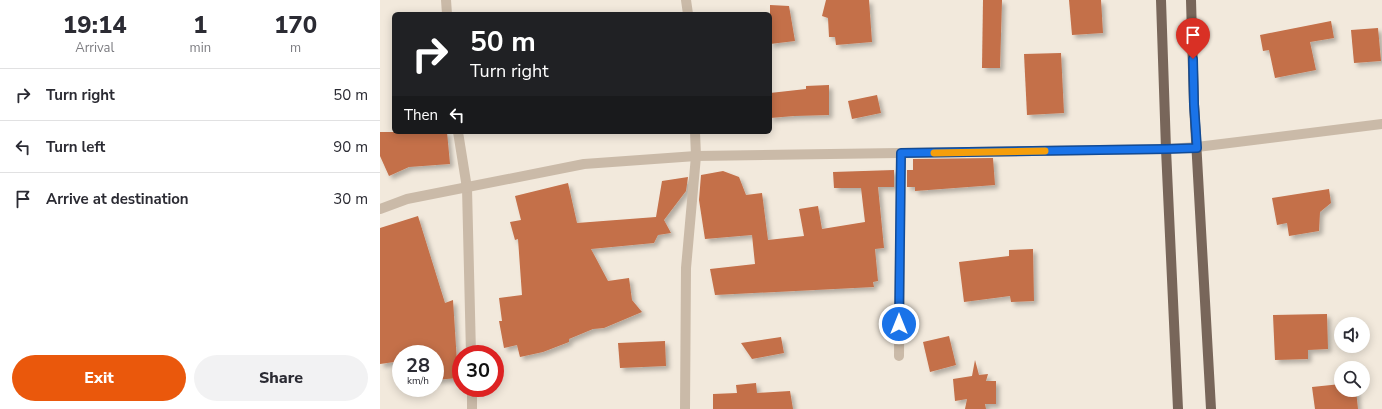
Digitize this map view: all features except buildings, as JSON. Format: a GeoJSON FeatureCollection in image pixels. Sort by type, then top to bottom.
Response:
{"type":"FeatureCollection","features":[{"type":"Feature","properties":{"kind":"main road"},"geometry":{"type":"LineString","coordinates":[[1160,0],[1178,409]]}},
{"type":"Feature","properties":{"kind":"main road"},"geometry":{"type":"LineString","coordinates":[[1191,0],[1194,104],[1211,409]]}},
{"type":"Feature","properties":{"kind":"street"},"geometry":{"type":"LineString","coordinates":[[446,0],[447,12]]}},
{"type":"Feature","properties":{"kind":"street"},"geometry":{"type":"LineString","coordinates":[[686,0],[688,12]]}},
{"type":"Feature","properties":{"kind":"street"},"geometry":{"type":"LineString","coordinates":[[380,209],[407,199],[584,164],[696,156],[1197,148],[1382,124]]}},
{"type":"Feature","properties":{"kind":"street"},"geometry":{"type":"LineString","coordinates":[[458,134],[467,188],[471,345]]}},
{"type":"Feature","properties":{"kind":"street"},"geometry":{"type":"LineString","coordinates":[[685,409],[686,268],[696,156],[695,134]]}},
{"type":"Feature","properties":{"kind":"street"},"geometry":{"type":"LineString","coordinates":[[899,356],[901,153]]}},
{"type":"Feature","properties":{"kind":"street"},"geometry":{"type":"LineString","coordinates":[[472,397],[472,409]]}},
{"type":"Feature","properties":{"kind":"slow traffic"},"geometry":{"type":"LineString","coordinates":[[934,153],[1045,151]]}},
{"type":"Feature","properties":{"kind":"route"},"geometry":{"type":"LineString","coordinates":[[899,324],[901,153],[1197,148],[1193,59]]}}]}
